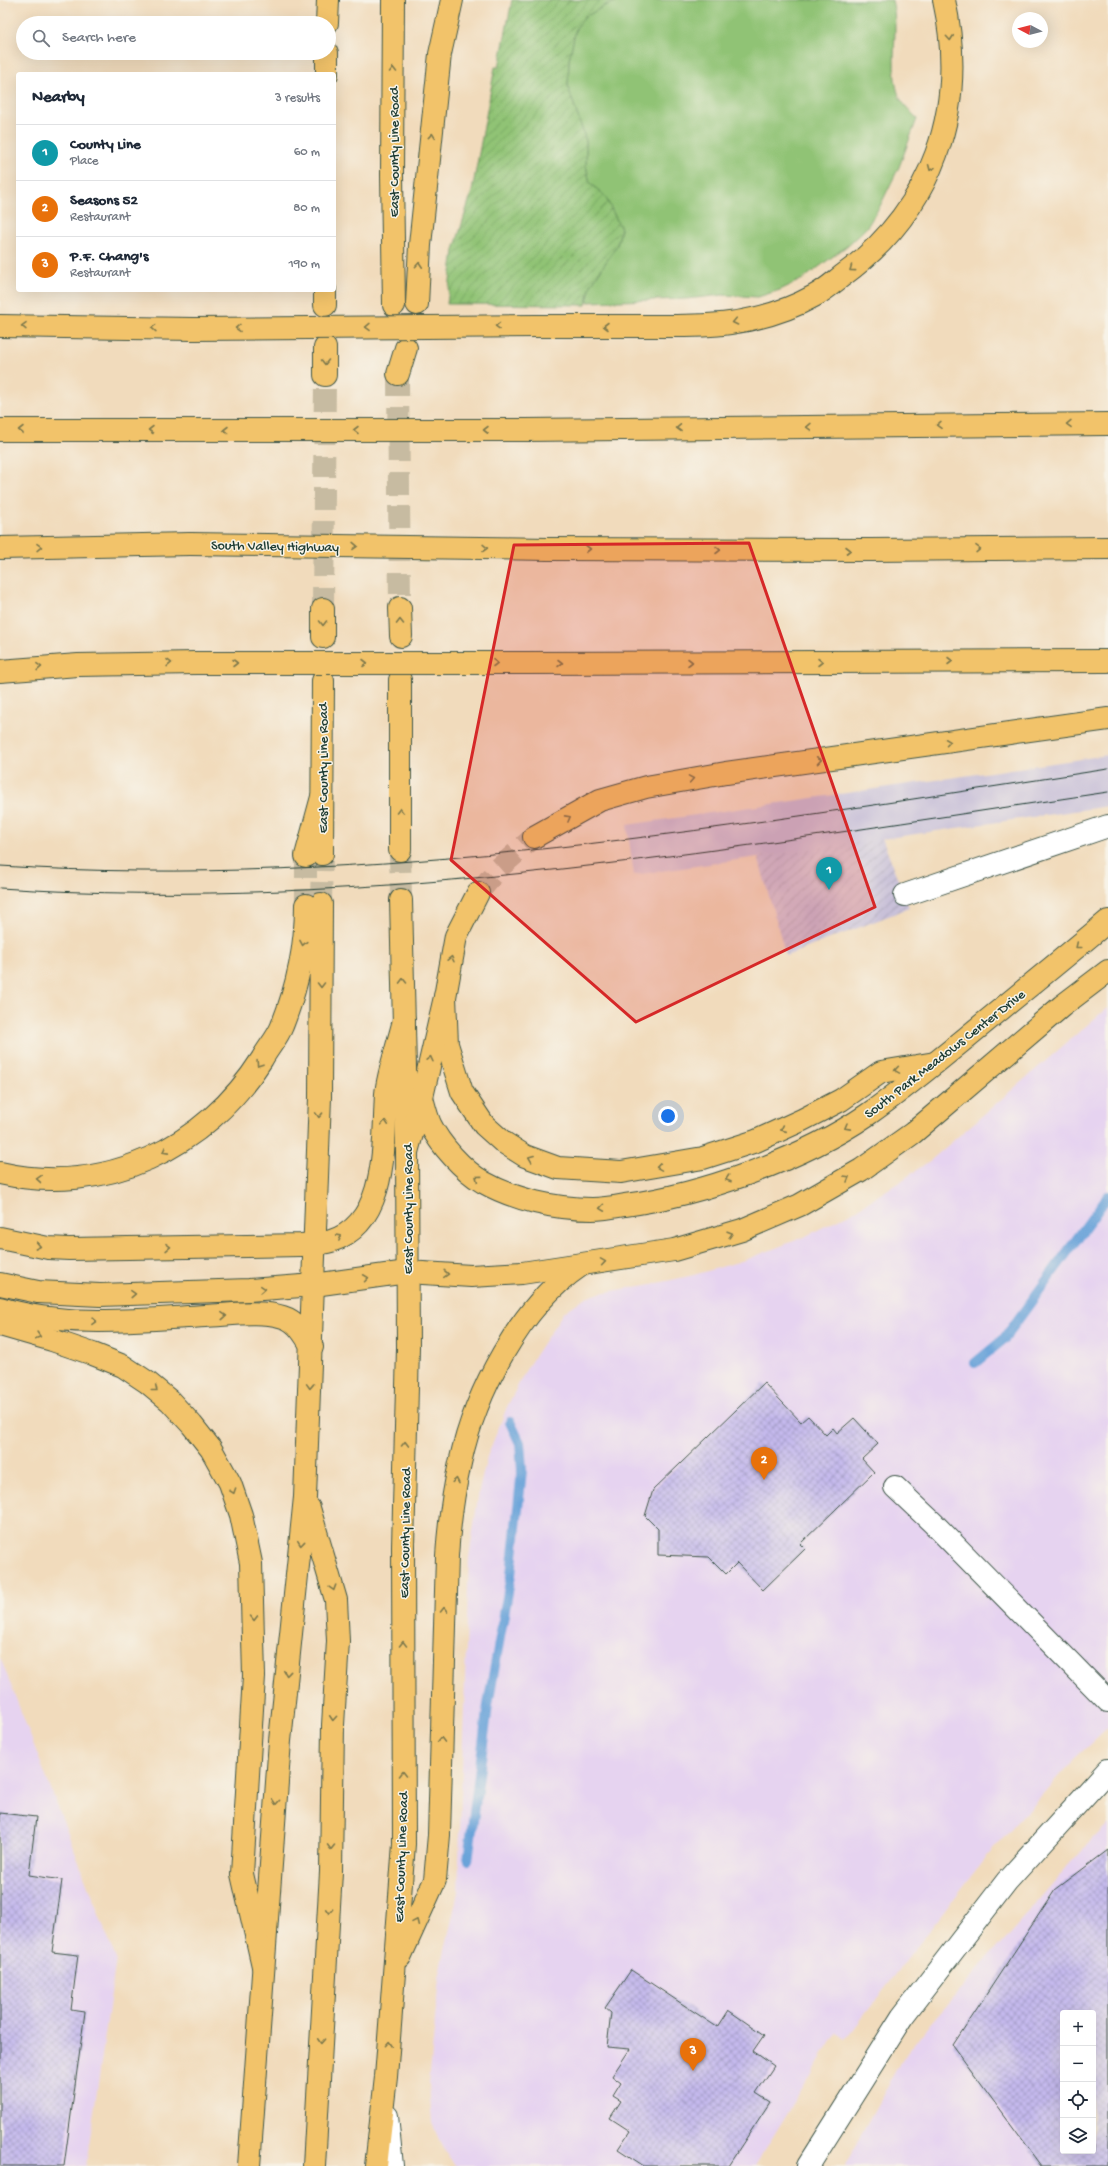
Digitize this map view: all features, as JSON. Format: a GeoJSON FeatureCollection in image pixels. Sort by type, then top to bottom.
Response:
{"type":"FeatureCollection","features":[{"type":"Feature","properties":{"kind":"main road"},"geometry":{"type":"LineString","coordinates":[[328,0],[328,16]]}},
{"type":"Feature","properties":{"kind":"main road","name":"East County Line Road"},"geometry":{"type":"LineString","coordinates":[[393,0],[392,175],[394,305]]}},
{"type":"Feature","properties":{"kind":"main road"},"geometry":{"type":"LineString","coordinates":[[417,304],[420,244],[440,54],[452,0]]}},
{"type":"Feature","properties":{"kind":"main road"},"geometry":{"type":"LineString","coordinates":[[0,326],[193,329],[537,326],[688,327],[730,323],[776,312],[814,296],[865,260],[884,241],[913,203],[924,183],[942,137],[949,107],[952,60],[948,20],[944,0]]}},
{"type":"Feature","properties":{"kind":"main road"},"geometry":{"type":"LineString","coordinates":[[327,60],[327,72]]}},
{"type":"Feature","properties":{"kind":"main road"},"geometry":{"type":"LineString","coordinates":[[324,348],[325,375]]}},
{"type":"Feature","properties":{"kind":"main road"},"geometry":{"type":"LineString","coordinates":[[398,374],[402,348]]}},
{"type":"Feature","properties":{"kind":"main road"},"geometry":{"type":"LineString","coordinates":[[0,430],[525,430],[1108,424]]}},
{"type":"Feature","properties":{"kind":"main road","name":"South Valley Highway"},"geometry":{"type":"LineString","coordinates":[[0,548],[190,544],[549,549],[870,550],[1108,548]]}},
{"type":"Feature","properties":{"kind":"main road"},"geometry":{"type":"LineString","coordinates":[[400,608],[400,636]]}},
{"type":"Feature","properties":{"kind":"main road"},"geometry":{"type":"LineString","coordinates":[[323,609],[323,637]]}},
{"type":"Feature","properties":{"kind":"main road"},"geometry":{"type":"LineString","coordinates":[[0,671],[78,665],[196,663],[1108,661]]}},
{"type":"Feature","properties":{"kind":"main road"},"geometry":{"type":"LineString","coordinates":[[400,680],[400,850]]}},
{"type":"Feature","properties":{"kind":"main road","name":"East County Line Road"},"geometry":{"type":"LineString","coordinates":[[314,855],[322,797],[323,681]]}},
{"type":"Feature","properties":{"kind":"main road"},"geometry":{"type":"LineString","coordinates":[[534,837],[600,800],[646,787],[726,773],[1108,719]]}},
{"type":"Feature","properties":{"kind":"main road"},"geometry":{"type":"LineString","coordinates":[[407,1152],[422,1097],[445,998],[456,936],[478,892]]}},
{"type":"Feature","properties":{"kind":"main road","name":"East County Line Road"},"geometry":{"type":"LineString","coordinates":[[376,2166],[386,2077],[404,1844],[403,1547],[408,1347],[407,1152],[401,900]]}},
{"type":"Feature","properties":{"kind":"main road"},"geometry":{"type":"LineString","coordinates":[[0,1173],[17,1177],[59,1180],[125,1168],[171,1148],[221,1112],[253,1073],[282,1027],[296,984],[305,932],[314,904],[320,1097],[312,1347],[305,1497],[280,1741],[249,2166]]}},
{"type":"Feature","properties":{"kind":"main road","name":"South Park Meadows Center Drive"},"geometry":{"type":"LineString","coordinates":[[404,1020],[416,1080],[430,1123],[438,1136],[458,1160],[483,1182],[504,1192],[533,1201],[593,1210],[644,1202],[702,1188],[764,1167],[810,1147],[866,1116],[935,1063],[1108,921]]}},
{"type":"Feature","properties":{"kind":"main road"},"geometry":{"type":"LineString","coordinates":[[0,1284],[38,1292],[100,1296],[314,1286],[407,1272],[471,1276],[522,1273],[674,1250],[742,1230],[800,1205],[861,1170],[913,1133],[1062,1006],[1108,970]]}},
{"type":"Feature","properties":{"kind":"main road"},"geometry":{"type":"LineString","coordinates":[[445,998],[447,1044],[462,1092],[484,1125],[503,1142],[525,1156],[558,1168],[621,1172],[703,1158],[756,1141],[802,1120],[840,1100],[881,1072],[935,1063]]}},
{"type":"Feature","properties":{"kind":"main road"},"geometry":{"type":"LineString","coordinates":[[0,1238],[48,1248],[69,1249],[315,1244],[330,1241],[349,1231],[361,1218],[375,1194],[382,1169],[386,1093],[404,1020]]}},
{"type":"Feature","properties":{"kind":"main road"},"geometry":{"type":"LineString","coordinates":[[394,1970],[435,1880],[439,1835],[447,1556],[449,1524],[460,1461],[484,1393],[512,1340],[540,1300],[563,1277],[582,1264]]}},
{"type":"Feature","properties":{"kind":"main road"},"geometry":{"type":"LineString","coordinates":[[0,1308],[35,1317],[100,1321],[248,1314],[278,1316],[285,1317],[298,1325],[312,1347]]}},
{"type":"Feature","properties":{"kind":"main road"},"geometry":{"type":"LineString","coordinates":[[0,1325],[52,1340],[123,1366],[147,1382],[170,1401],[192,1425],[210,1449],[230,1483],[241,1515],[251,1562],[254,1676],[242,1874],[263,1966]]}},
{"type":"Feature","properties":{"kind":"main road"},"geometry":{"type":"LineString","coordinates":[[305,1497],[336,1600],[338,1641],[332,1725],[331,1872],[314,2166]]}},
{"type":"Feature","properties":{"kind":"street"},"geometry":{"type":"LineString","coordinates":[[905,895],[1108,826]]}},
{"type":"Feature","properties":{"kind":"street"},"geometry":{"type":"LineString","coordinates":[[895,1486],[939,1528],[1108,1701]]}},
{"type":"Feature","properties":{"kind":"street"},"geometry":{"type":"LineString","coordinates":[[808,2166],[902,2017],[1007,1881],[1108,1770]]}},
{"type":"Feature","properties":{"kind":"street"},"geometry":{"type":"LineString","coordinates":[[386,2077],[388,2135],[392,2166]]}},
{"type":"Feature","properties":{"kind":"highlighted area"},"geometry":{"type":"Polygon","coordinates":[[[749,543],[875,907],[636,1022],[451,860],[514,545],[749,543]]]}},
{"type":"Feature","properties":{"kind":"shaded area"},"geometry":{"type":"Polygon","coordinates":[[[1108,755],[1108,806],[634,875],[627,825],[1108,755]]]}},
{"type":"Feature","properties":{"kind":"shaded area"},"geometry":{"type":"Polygon","coordinates":[[[882,838],[909,908],[786,956],[758,857],[882,838]]]}},
{"type":"Feature","properties":{"kind":"shaded area"},"geometry":{"type":"Polygon","coordinates":[[[1108,1007],[1108,1727],[1072,1761],[982,1862],[846,2039],[836,2033],[755,2166],[456,2166],[444,2151],[432,2123],[429,2084],[439,1978],[458,1892],[469,1558],[479,1491],[487,1457],[507,1407],[528,1366],[563,1313],[583,1299],[600,1293],[694,1275],[745,1260],[804,1237],[851,1213],[931,1160],[1108,1007]]]}},
{"type":"Feature","properties":{"kind":"shaded area"},"geometry":{"type":"Polygon","coordinates":[[[0,1657],[116,1959],[86,2166],[0,2166],[0,1657]]]}},
{"type":"Feature","properties":{"kind":"shaded area"},"geometry":{"type":"Polygon","coordinates":[[[1108,1824],[1108,2166],[844,2166],[908,2050],[1081,1851],[1108,1824]]]}},
{"type":"Feature","properties":{"kind":"green space"},"geometry":{"type":"Polygon","coordinates":[[[512,0],[621,0],[604,6],[585,17],[576,28],[569,59],[568,87],[586,141],[586,166],[590,183],[605,196],[621,229],[617,245],[591,285],[586,305],[447,304],[454,250],[472,191],[495,67],[499,67],[512,0]]]}},
{"type":"Feature","properties":{"kind":"green space"},"geometry":{"type":"Polygon","coordinates":[[[621,0],[892,0],[895,24],[894,73],[896,85],[900,99],[917,119],[899,167],[880,206],[867,227],[848,245],[803,279],[780,290],[758,297],[723,295],[686,299],[587,302],[591,285],[617,245],[621,229],[605,196],[590,183],[586,166],[586,141],[568,87],[569,59],[576,28],[585,17],[604,6],[621,0]]]}},
{"type":"Feature","properties":{"kind":"building"},"geometry":{"type":"Polygon","coordinates":[[[764,1383],[801,1422],[808,1416],[826,1435],[833,1428],[837,1433],[854,1418],[878,1444],[862,1459],[874,1472],[800,1544],[805,1549],[763,1590],[737,1563],[726,1574],[709,1557],[658,1555],[658,1529],[645,1516],[653,1490],[764,1383]]]}},
{"type":"Feature","properties":{"kind":"building"},"geometry":{"type":"Polygon","coordinates":[[[0,1813],[36,1817],[29,1875],[62,1880],[52,1952],[78,1955],[71,2010],[85,2012],[64,2166],[0,2166],[0,1813]]]}},
{"type":"Feature","properties":{"kind":"building"},"geometry":{"type":"Polygon","coordinates":[[[1108,1850],[1108,2166],[1042,2166],[953,2045],[1055,1890],[1108,1850]]]}},
{"type":"Feature","properties":{"kind":"building"},"geometry":{"type":"Polygon","coordinates":[[[631,1970],[717,2027],[728,2010],[764,2035],[753,2051],[774,2066],[756,2093],[770,2102],[728,2166],[644,2166],[618,2149],[630,2131],[610,2118],[621,2101],[613,2096],[621,2083],[612,2076],[630,2049],[607,2047],[611,2013],[605,2008],[631,1970]]]}},
{"type":"Feature","properties":{"kind":"waterway"},"geometry":{"type":"LineString","coordinates":[[975,1363],[1004,1339],[1108,1196]]}},
{"type":"Feature","properties":{"kind":"waterway"},"geometry":{"type":"LineString","coordinates":[[468,1860],[488,1705],[511,1575],[522,1470],[520,1443],[510,1422]]}},
{"type":"Feature","properties":{"kind":"tunnel"},"geometry":{"type":"LineString","coordinates":[[398,374],[400,608]]}},
{"type":"Feature","properties":{"kind":"tunnel"},"geometry":{"type":"LineString","coordinates":[[323,609],[325,375]]}},
{"type":"Feature","properties":{"kind":"tunnel"},"geometry":{"type":"LineString","coordinates":[[478,893],[498,869],[534,837]]}},
{"type":"Feature","properties":{"kind":"tunnel"},"geometry":{"type":"LineString","coordinates":[[400,850],[401,900]]}},
{"type":"Feature","properties":{"kind":"tunnel"},"geometry":{"type":"LineString","coordinates":[[321,904],[322,854]]}},
{"type":"Feature","properties":{"kind":"tunnel"},"geometry":{"type":"LineString","coordinates":[[306,856],[306,905]]}},
{"type":"Feature","properties":{"kind":"tram line"},"geometry":{"type":"LineString","coordinates":[[0,866],[139,871],[278,869],[417,861],[556,848],[694,831],[1108,769]]}},
{"type":"Feature","properties":{"kind":"tram line"},"geometry":{"type":"LineString","coordinates":[[0,888],[140,893],[279,891],[418,883],[556,870],[694,853],[1108,792]]}},
{"type":"Feature","properties":{"kind":"place","name":"County Line"},"geometry":{"type":"Point","coordinates":[829,890]}},
{"type":"Feature","properties":{"kind":"place","name":"Seasons 52"},"geometry":{"type":"Point","coordinates":[764,1480]}},
{"type":"Feature","properties":{"kind":"place","name":"P.F. Chang's"},"geometry":{"type":"Point","coordinates":[693,2071]}}]}
